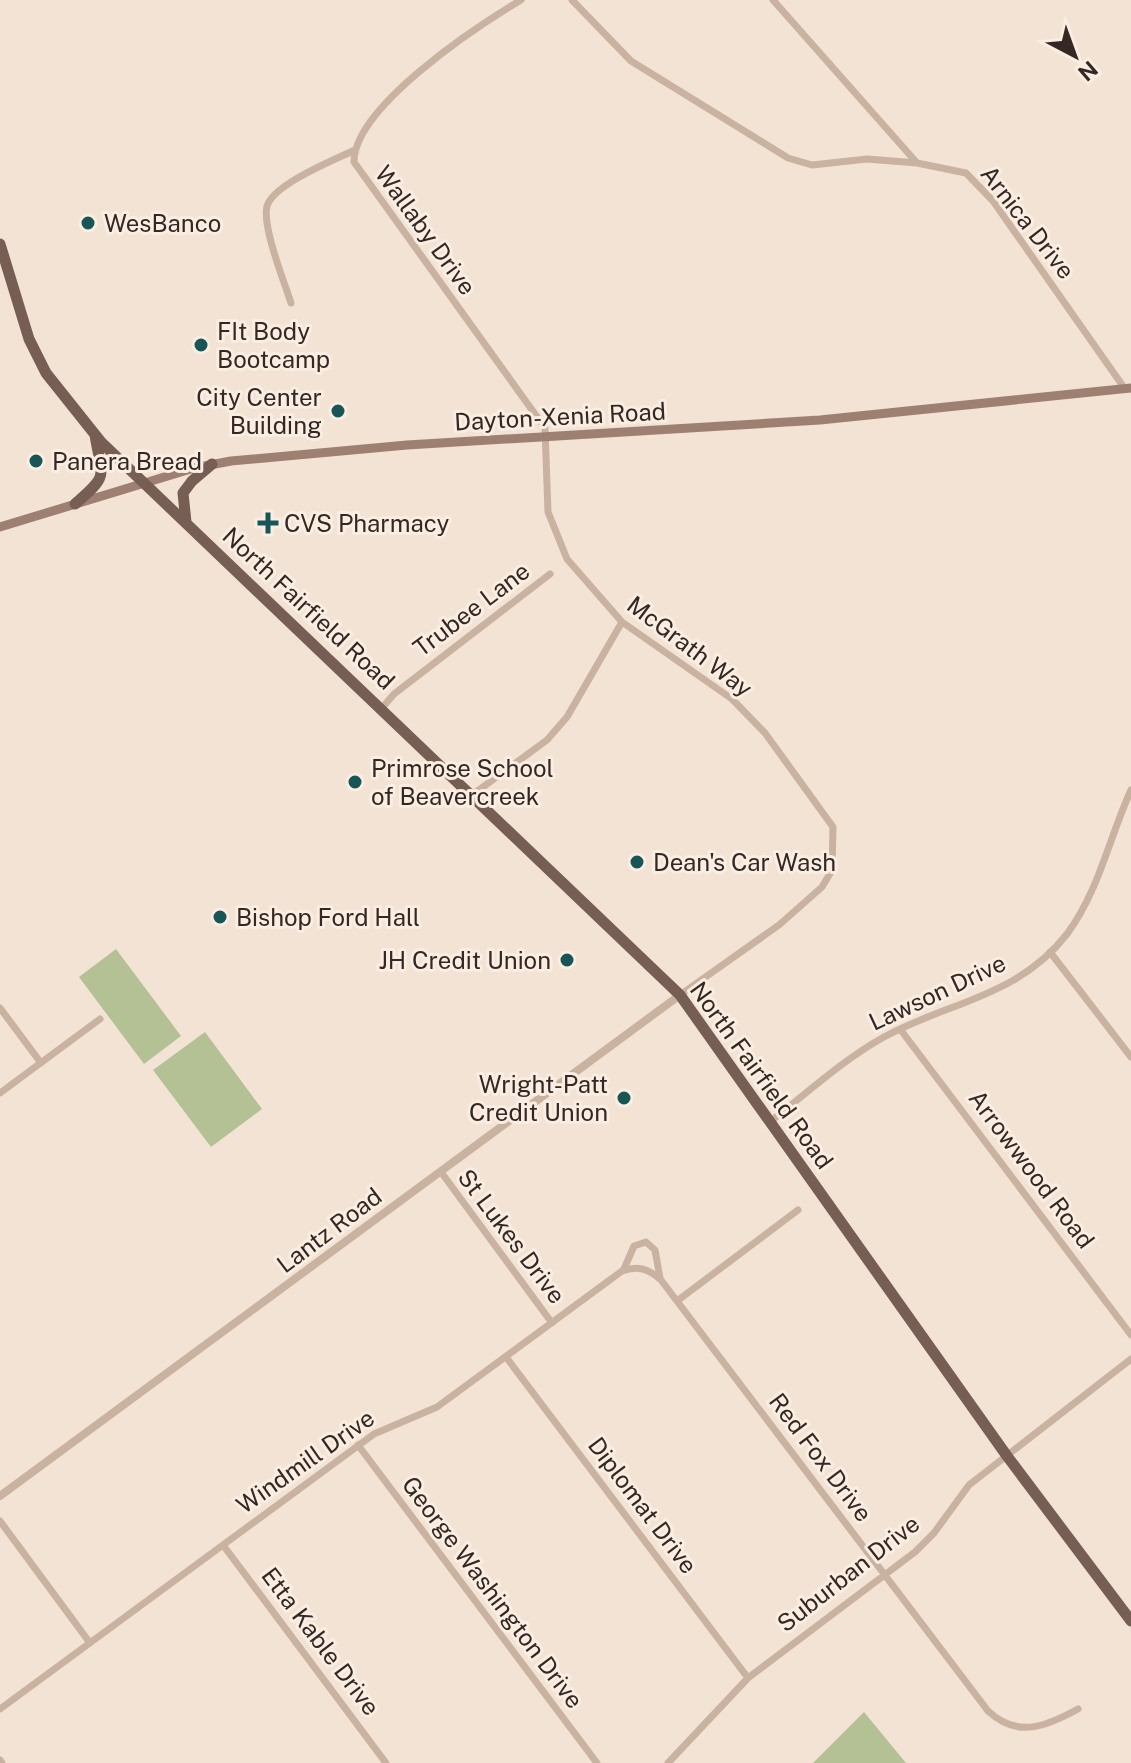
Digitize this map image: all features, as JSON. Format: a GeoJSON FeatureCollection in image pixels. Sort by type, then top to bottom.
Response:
{"type":"FeatureCollection","features":[{"type":"Feature","properties":{"kind":"main road","name":"North Fairfield Road"},"geometry":{"type":"LineString","coordinates":[[0,244],[29,339],[46,373],[94,435],[680,995],[1007,1456],[1131,1621]]}},
{"type":"Feature","properties":{"kind":"main road","name":"Dayton-Xenia Road"},"geometry":{"type":"LineString","coordinates":[[0,527],[212,464],[305,453],[893,414],[1128,389]]}},
{"type":"Feature","properties":{"kind":"main road"},"geometry":{"type":"LineString","coordinates":[[75,504],[101,481],[103,472],[94,435]]}},
{"type":"Feature","properties":{"kind":"main road"},"geometry":{"type":"LineString","coordinates":[[186,523],[183,493],[212,464]]}},
{"type":"Feature","properties":{"kind":"street","name":"Wallaby Drive"},"geometry":{"type":"LineString","coordinates":[[521,0],[407,84],[375,116],[355,150],[357,169],[494,355],[545,428],[545,437]]}},
{"type":"Feature","properties":{"kind":"street","name":"Arnica Drive"},"geometry":{"type":"LineString","coordinates":[[572,0],[631,61],[788,158],[812,165],[867,159],[917,163],[961,171],[975,180],[1128,389]]}},
{"type":"Feature","properties":{"kind":"street"},"geometry":{"type":"LineString","coordinates":[[773,0],[917,163]]}},
{"type":"Feature","properties":{"kind":"street"},"geometry":{"type":"LineString","coordinates":[[291,303],[266,220],[268,203],[286,186],[355,150]]}},
{"type":"Feature","properties":{"kind":"street","name":"McGrath Way"},"geometry":{"type":"LineString","coordinates":[[545,437],[548,512],[555,536],[567,559],[622,622],[732,699],[765,733],[833,827],[832,870],[822,887],[779,925],[680,995]]}},
{"type":"Feature","properties":{"kind":"street","name":"Trubee Lane"},"geometry":{"type":"LineString","coordinates":[[382,708],[394,694],[550,574]]}},
{"type":"Feature","properties":{"kind":"street"},"geometry":{"type":"LineString","coordinates":[[472,795],[547,740],[567,717],[622,622]]}},
{"type":"Feature","properties":{"kind":"street","name":"Lawson Drive"},"geometry":{"type":"LineString","coordinates":[[771,1121],[872,1044],[900,1029],[986,996],[1050,952],[1085,905],[1131,790]]}},
{"type":"Feature","properties":{"kind":"street"},"geometry":{"type":"LineString","coordinates":[[1050,952],[1131,1057]]}},
{"type":"Feature","properties":{"kind":"street","name":"Lantz Road"},"geometry":{"type":"LineString","coordinates":[[0,1496],[680,995]]}},
{"type":"Feature","properties":{"kind":"street"},"geometry":{"type":"LineString","coordinates":[[0,1008],[41,1063]]}},
{"type":"Feature","properties":{"kind":"street"},"geometry":{"type":"LineString","coordinates":[[0,1093],[100,1019]]}},
{"type":"Feature","properties":{"kind":"street","name":"Arrowwood Road"},"geometry":{"type":"LineString","coordinates":[[900,1029],[1131,1335]]}},
{"type":"Feature","properties":{"kind":"street","name":"St Lukes Drive"},"geometry":{"type":"LineString","coordinates":[[441,1172],[552,1323]]}},
{"type":"Feature","properties":{"kind":"street"},"geometry":{"type":"LineString","coordinates":[[622,1271],[641,1268],[661,1280],[677,1301],[798,1210]]}},
{"type":"Feature","properties":{"kind":"street"},"geometry":{"type":"LineString","coordinates":[[622,1271],[634,1246],[646,1242],[655,1250],[661,1280]]}},
{"type":"Feature","properties":{"kind":"street","name":"Windmill Drive"},"geometry":{"type":"LineString","coordinates":[[0,1709],[358,1445],[387,1426],[437,1407],[622,1271]]}},
{"type":"Feature","properties":{"kind":"street","name":"Red Fox Drive"},"geometry":{"type":"LineString","coordinates":[[677,1301],[988,1711],[1001,1722],[1020,1728],[1044,1727],[1078,1709]]}},
{"type":"Feature","properties":{"kind":"street","name":"Diplomat Drive"},"geometry":{"type":"LineString","coordinates":[[506,1357],[748,1678]]}},
{"type":"Feature","properties":{"kind":"street","name":"Suburban Drive"},"geometry":{"type":"LineString","coordinates":[[668,1763],[748,1678],[928,1540],[969,1485],[1131,1359]]}},
{"type":"Feature","properties":{"kind":"street","name":"George Washington Drive"},"geometry":{"type":"LineString","coordinates":[[358,1445],[597,1763]]}},
{"type":"Feature","properties":{"kind":"street"},"geometry":{"type":"LineString","coordinates":[[0,1521],[90,1643]]}},
{"type":"Feature","properties":{"kind":"street","name":"Etta Kable Drive"},"geometry":{"type":"LineString","coordinates":[[223,1545],[386,1763]]}},
{"type":"Feature","properties":{"kind":"green space"},"geometry":{"type":"Polygon","coordinates":[[[116,949],[181,1036],[144,1064],[79,977],[116,949]]]}},
{"type":"Feature","properties":{"kind":"green space"},"geometry":{"type":"Polygon","coordinates":[[[205,1032],[262,1109],[211,1147],[153,1070],[205,1032]]]}},
{"type":"Feature","properties":{"kind":"green space"},"geometry":{"type":"Polygon","coordinates":[[[864,1712],[906,1763],[813,1763],[864,1712]]]}},
{"type":"Feature","properties":{"kind":"place","name":"WesBanco"},"geometry":{"type":"Point","coordinates":[88,223]}},
{"type":"Feature","properties":{"kind":"place","name":"FIt Body Bootcamp"},"geometry":{"type":"Point","coordinates":[201,345]}},
{"type":"Feature","properties":{"kind":"place","name":"City Center Building"},"geometry":{"type":"Point","coordinates":[338,411]}},
{"type":"Feature","properties":{"kind":"place","name":"Panera Bread"},"geometry":{"type":"Point","coordinates":[36,461]}},
{"type":"Feature","properties":{"kind":"place","name":"CVS Pharmacy"},"geometry":{"type":"Point","coordinates":[268,523]}},
{"type":"Feature","properties":{"kind":"place","name":"Primrose School of Beavercreek"},"geometry":{"type":"Point","coordinates":[355,782]}},
{"type":"Feature","properties":{"kind":"place","name":"Dean's Car Wash"},"geometry":{"type":"Point","coordinates":[637,862]}},
{"type":"Feature","properties":{"kind":"place","name":"Bishop Ford Hall"},"geometry":{"type":"Point","coordinates":[220,917]}},
{"type":"Feature","properties":{"kind":"place","name":"JH Credit Union"},"geometry":{"type":"Point","coordinates":[567,960]}},
{"type":"Feature","properties":{"kind":"place","name":"Wright-Patt Credit Union"},"geometry":{"type":"Point","coordinates":[624,1098]}}]}
